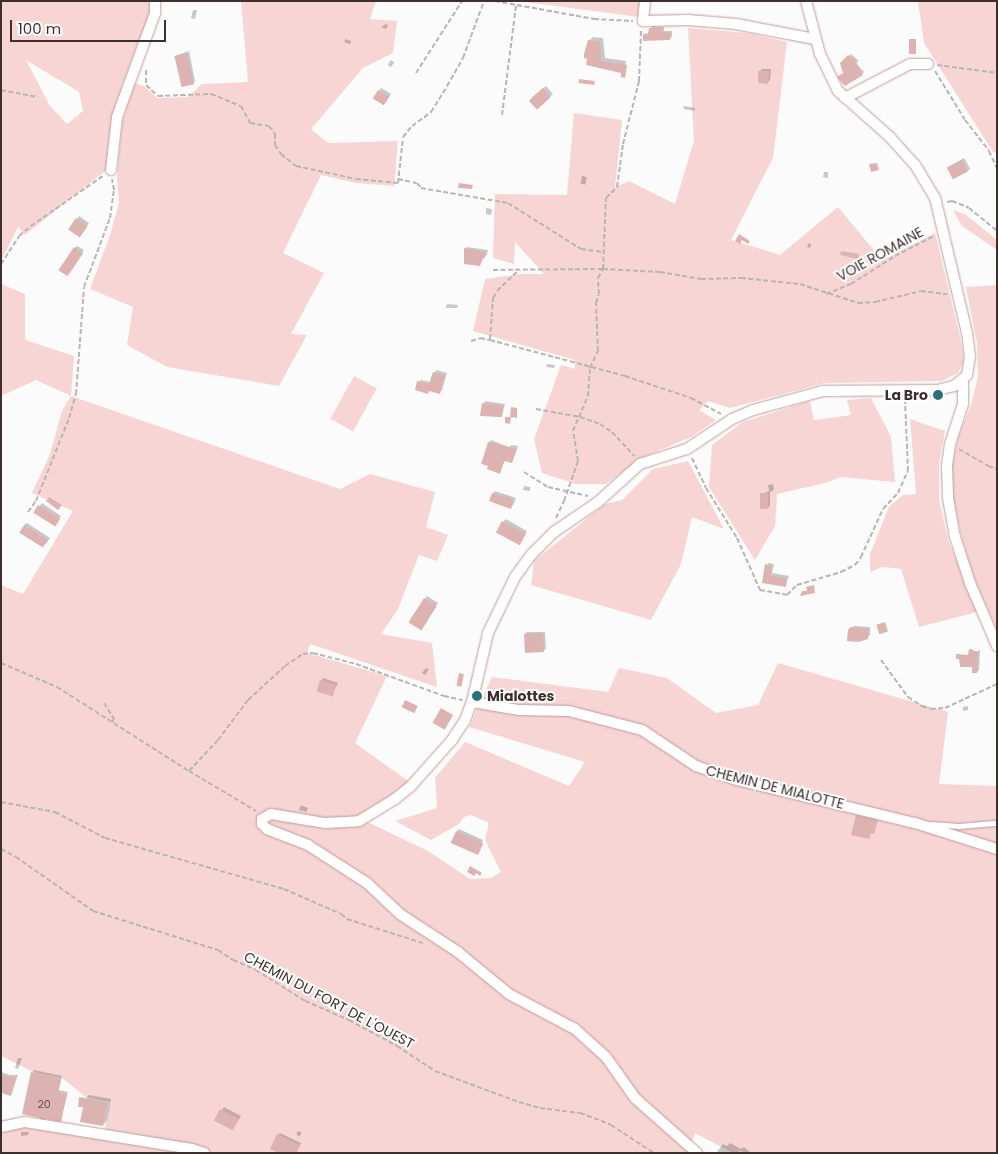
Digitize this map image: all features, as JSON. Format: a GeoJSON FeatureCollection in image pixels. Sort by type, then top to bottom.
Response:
{"type":"FeatureCollection","features":[{"type":"Feature","properties":{"kind":"street"},"geometry":{"type":"LineString","coordinates":[[111,170],[117,117],[155,13],[155,1]]}},
{"type":"Feature","properties":{"kind":"street"},"geometry":{"type":"LineString","coordinates":[[645,1],[642,21],[688,20],[736,24],[815,39]]}},
{"type":"Feature","properties":{"kind":"street"},"geometry":{"type":"LineString","coordinates":[[806,1],[815,39],[827,72],[838,91],[891,138],[915,165],[937,203],[959,297],[970,357],[970,367],[963,381],[963,404],[950,444],[947,466],[948,498],[955,537],[970,583],[997,646]]}},
{"type":"Feature","properties":{"kind":"street"},"geometry":{"type":"LineString","coordinates":[[845,98],[910,64],[928,64]]}},
{"type":"Feature","properties":{"kind":"street"},"geometry":{"type":"LineString","coordinates":[[697,1153],[635,1098],[606,1057],[575,1029],[509,994],[458,952],[400,914],[367,883],[308,845],[268,829],[262,824],[265,816],[271,814],[324,822],[359,821],[395,800],[411,786],[452,740],[465,720],[472,702],[492,625],[515,577],[532,554],[554,532],[598,502],[640,464],[687,449],[732,419],[753,410],[823,391],[937,390],[954,386],[963,381]]}},
{"type":"Feature","properties":{"kind":"street","name":"CHEMIN DE MIALOTTE"},"geometry":{"type":"LineString","coordinates":[[472,702],[519,710],[569,711],[642,730],[696,766],[737,780],[915,823],[997,849]]}},
{"type":"Feature","properties":{"kind":"street"},"geometry":{"type":"LineString","coordinates":[[1,1127],[25,1122],[192,1148],[204,1153]]}},
{"type":"Feature","properties":{"kind":"lane"},"geometry":{"type":"LineString","coordinates":[[915,823],[959,826],[997,823]]}},
{"type":"Feature","properties":{"kind":"path"},"geometry":{"type":"LineString","coordinates":[[416,74],[462,1]]}},
{"type":"Feature","properties":{"kind":"path"},"geometry":{"type":"LineString","coordinates":[[146,68],[146,85],[158,96],[211,94],[241,106],[250,123],[269,126],[276,134],[275,145],[281,154],[296,166],[356,179],[398,183],[403,137],[412,126],[431,112],[447,86],[463,58],[484,1]]}},
{"type":"Feature","properties":{"kind":"path"},"geometry":{"type":"LineString","coordinates":[[495,1],[594,19],[623,22],[642,21],[639,81],[623,144],[617,187],[606,198],[603,269],[598,278],[597,285],[599,294],[596,320],[598,351],[590,368],[588,396],[573,431],[578,461],[555,520],[554,532]]}},
{"type":"Feature","properties":{"kind":"path"},"geometry":{"type":"LineString","coordinates":[[502,115],[516,6]]}},
{"type":"Feature","properties":{"kind":"path"},"geometry":{"type":"LineString","coordinates":[[928,64],[997,73]]}},
{"type":"Feature","properties":{"kind":"path"},"geometry":{"type":"LineString","coordinates":[[928,64],[939,75],[965,120],[989,150],[997,168]]}},
{"type":"Feature","properties":{"kind":"path"},"geometry":{"type":"LineString","coordinates":[[1,90],[38,97]]}},
{"type":"Feature","properties":{"kind":"path"},"geometry":{"type":"LineString","coordinates":[[1,264],[19,236],[111,170],[114,190],[110,218],[84,287],[76,394],[69,418],[36,501],[28,512]]}},
{"type":"Feature","properties":{"kind":"path"},"geometry":{"type":"LineString","coordinates":[[398,179],[417,183],[421,188],[508,203],[581,249],[604,252]]}},
{"type":"Feature","properties":{"kind":"path"},"geometry":{"type":"LineString","coordinates":[[937,203],[952,201],[969,208],[997,231]]}},
{"type":"Feature","properties":{"kind":"path","name":"VOIE ROMAINE"},"geometry":{"type":"LineString","coordinates":[[826,294],[850,284],[895,256],[943,232]]}},
{"type":"Feature","properties":{"kind":"path"},"geometry":{"type":"LineString","coordinates":[[494,270],[603,269],[660,272],[701,279],[740,278],[800,284],[858,303],[875,302],[922,291],[959,297]]}},
{"type":"Feature","properties":{"kind":"path"},"geometry":{"type":"LineString","coordinates":[[490,340],[493,298],[497,291],[519,270]]}},
{"type":"Feature","properties":{"kind":"path"},"geometry":{"type":"LineString","coordinates":[[471,341],[480,338],[490,340],[626,376],[691,398],[732,419]]}},
{"type":"Feature","properties":{"kind":"path"},"geometry":{"type":"LineString","coordinates":[[687,449],[706,488],[737,538],[760,590],[787,595],[797,585],[841,572],[855,565],[861,557],[884,509],[898,493],[908,471],[904,390]]}},
{"type":"Feature","properties":{"kind":"path"},"geometry":{"type":"LineString","coordinates":[[536,409],[580,417],[600,424],[612,432],[640,464]]}},
{"type":"Feature","properties":{"kind":"path"},"geometry":{"type":"LineString","coordinates":[[950,444],[988,466],[997,469]]}},
{"type":"Feature","properties":{"kind":"path"},"geometry":{"type":"LineString","coordinates":[[524,472],[548,487],[582,494],[598,502]]}},
{"type":"Feature","properties":{"kind":"path"},"geometry":{"type":"LineString","coordinates":[[189,771],[218,740],[248,700],[293,659],[308,654],[328,656],[444,696],[472,702]]}},
{"type":"Feature","properties":{"kind":"path"},"geometry":{"type":"LineString","coordinates":[[881,660],[908,697],[922,706],[931,709],[945,708],[997,684]]}},
{"type":"Feature","properties":{"kind":"path"},"geometry":{"type":"LineString","coordinates":[[1,663],[57,687],[189,771],[265,816]]}},
{"type":"Feature","properties":{"kind":"path"},"geometry":{"type":"LineString","coordinates":[[104,703],[114,719],[112,722]]}},
{"type":"Feature","properties":{"kind":"path"},"geometry":{"type":"LineString","coordinates":[[1,802],[55,812],[105,838],[284,889],[341,914],[347,919],[432,945]]}},
{"type":"Feature","properties":{"kind":"path","name":"CHEMIN DU FORT DE L'OUEST"},"geometry":{"type":"LineString","coordinates":[[1,849],[16,857],[93,911],[218,950],[233,960],[256,970],[305,1001],[374,1033],[435,1071],[519,1102],[540,1108],[580,1113],[594,1118],[611,1125],[654,1153]]}},
{"type":"Feature","properties":{"kind":"shaded area"},"geometry":{"type":"Polygon","coordinates":[[[1,1],[151,1],[151,11],[124,80],[112,118],[110,167],[25,235],[18,227],[1,261],[1,1]],[[26,60],[50,106],[67,124],[83,111],[79,92],[26,60]]]}},
{"type":"Feature","properties":{"kind":"shaded area"},"geometry":{"type":"Polygon","coordinates":[[[241,1],[376,1],[370,19],[397,21],[393,53],[363,68],[311,129],[328,143],[398,141],[394,186],[356,183],[321,175],[283,253],[324,273],[291,334],[307,335],[279,386],[167,367],[127,345],[133,307],[90,289],[110,235],[119,203],[117,176],[122,122],[134,83],[144,86],[157,98],[188,97],[202,84],[248,82],[241,1]]]}},
{"type":"Feature","properties":{"kind":"shaded area"},"geometry":{"type":"Polygon","coordinates":[[[518,1],[641,1],[639,17],[518,1]]]}},
{"type":"Feature","properties":{"kind":"shaded area"},"geometry":{"type":"Polygon","coordinates":[[[918,1],[997,1],[997,153],[993,152],[924,43],[918,1]]]}},
{"type":"Feature","properties":{"kind":"shaded area"},"geometry":{"type":"Polygon","coordinates":[[[688,28],[748,33],[787,42],[773,158],[731,240],[780,255],[838,207],[882,260],[935,233],[964,361],[958,373],[942,381],[825,383],[730,408],[708,401],[699,410],[716,420],[691,437],[641,458],[606,484],[576,484],[542,473],[534,439],[561,365],[575,369],[575,360],[473,331],[485,279],[520,274],[544,274],[515,242],[514,264],[493,258],[495,194],[567,195],[574,113],[622,120],[615,187],[629,181],[675,204],[694,141],[688,28]]]}},
{"type":"Feature","properties":{"kind":"shaded area"},"geometry":{"type":"Polygon","coordinates":[[[953,210],[965,214],[997,240],[997,250],[962,226],[953,210]]]}},
{"type":"Feature","properties":{"kind":"shaded area"},"geometry":{"type":"Polygon","coordinates":[[[1,284],[25,294],[25,340],[74,356],[71,396],[36,380],[1,396],[1,284]]]}},
{"type":"Feature","properties":{"kind":"shaded area"},"geometry":{"type":"Polygon","coordinates":[[[997,285],[997,630],[972,574],[961,534],[953,498],[952,465],[959,435],[971,405],[978,377],[977,343],[966,287],[997,285]]]}},
{"type":"Feature","properties":{"kind":"shaded area"},"geometry":{"type":"Polygon","coordinates":[[[354,376],[377,389],[353,431],[330,419],[354,376]]]}},
{"type":"Feature","properties":{"kind":"shaded area"},"geometry":{"type":"Polygon","coordinates":[[[71,396],[340,489],[370,474],[435,492],[426,527],[448,535],[437,561],[419,555],[398,609],[381,634],[432,643],[437,687],[310,644],[307,653],[387,676],[355,743],[408,781],[393,800],[357,817],[428,851],[470,879],[491,878],[501,872],[485,840],[489,823],[471,815],[464,817],[459,824],[431,840],[395,821],[437,808],[435,778],[465,742],[569,786],[585,762],[469,727],[492,677],[608,692],[619,668],[667,678],[716,713],[758,705],[778,663],[948,712],[939,784],[997,786],[997,1153],[747,1153],[739,1150],[737,1153],[733,1153],[695,1133],[688,1153],[1,1153],[1,1121],[24,1118],[105,1130],[110,1102],[86,1097],[62,1078],[33,1072],[1,1056],[1,585],[23,594],[73,511],[32,493],[50,454],[62,411],[71,396]]]}},
{"type":"Feature","properties":{"kind":"shaded area"},"geometry":{"type":"Polygon","coordinates":[[[871,398],[891,437],[895,482],[841,477],[825,483],[777,494],[775,526],[755,560],[709,487],[712,445],[743,422],[810,401],[814,420],[851,415],[847,400],[871,398]]]}},
{"type":"Feature","properties":{"kind":"shaded area"},"geometry":{"type":"Polygon","coordinates":[[[910,419],[945,431],[939,463],[939,500],[948,540],[977,612],[919,627],[901,569],[882,567],[870,572],[870,554],[889,507],[903,495],[916,494],[910,419]]]}},
{"type":"Feature","properties":{"kind":"shaded area"},"geometry":{"type":"Polygon","coordinates":[[[688,461],[724,529],[692,517],[681,564],[651,620],[531,585],[534,561],[605,504],[622,500],[653,469],[688,461]]]}},
{"type":"Feature","properties":{"kind":"building"},"geometry":{"type":"Polygon","coordinates":[[[649,28],[662,28],[662,33],[670,32],[670,40],[643,41],[643,34],[648,34],[649,28]]]}},
{"type":"Feature","properties":{"kind":"building"},"geometry":{"type":"Polygon","coordinates":[[[909,39],[916,39],[916,54],[909,54],[909,39]]]}},
{"type":"Feature","properties":{"kind":"building"},"geometry":{"type":"Polygon","coordinates":[[[588,40],[600,42],[601,61],[627,65],[625,78],[621,77],[621,73],[586,65],[587,59],[584,58],[584,54],[588,40]]]}},
{"type":"Feature","properties":{"kind":"building"},"geometry":{"type":"Polygon","coordinates":[[[187,53],[194,84],[182,87],[174,56],[187,53]]]}},
{"type":"Feature","properties":{"kind":"building"},"geometry":{"type":"Polygon","coordinates":[[[848,55],[855,60],[863,75],[845,86],[837,77],[843,73],[840,63],[848,55]]]}},
{"type":"Feature","properties":{"kind":"building"},"geometry":{"type":"Polygon","coordinates":[[[758,71],[769,71],[768,84],[758,83],[758,71]]]}},
{"type":"Feature","properties":{"kind":"building"},"geometry":{"type":"Polygon","coordinates":[[[579,79],[595,81],[594,85],[579,83],[579,79]]]}},
{"type":"Feature","properties":{"kind":"building"},"geometry":{"type":"Polygon","coordinates":[[[543,88],[551,97],[537,110],[529,101],[543,88]]]}},
{"type":"Feature","properties":{"kind":"building"},"geometry":{"type":"Polygon","coordinates":[[[378,90],[389,97],[384,105],[373,98],[378,90]]]}},
{"type":"Feature","properties":{"kind":"building"},"geometry":{"type":"Polygon","coordinates":[[[962,160],[968,172],[953,179],[947,168],[962,160]]]}},
{"type":"Feature","properties":{"kind":"building"},"geometry":{"type":"Polygon","coordinates":[[[877,163],[879,170],[871,172],[869,164],[877,163]]]}},
{"type":"Feature","properties":{"kind":"building"},"geometry":{"type":"Polygon","coordinates":[[[459,183],[473,185],[472,189],[458,188],[459,183]]]}},
{"type":"Feature","properties":{"kind":"building"},"geometry":{"type":"Polygon","coordinates":[[[76,218],[88,226],[80,237],[68,230],[76,218]]]}},
{"type":"Feature","properties":{"kind":"building"},"geometry":{"type":"Polygon","coordinates":[[[739,234],[750,241],[748,244],[742,240],[740,244],[735,241],[739,234]]]}},
{"type":"Feature","properties":{"kind":"building"},"geometry":{"type":"Polygon","coordinates":[[[74,247],[83,253],[67,276],[58,270],[74,247]]]}},
{"type":"Feature","properties":{"kind":"building"},"geometry":{"type":"Polygon","coordinates":[[[464,248],[486,252],[480,266],[464,264],[464,248]]]}},
{"type":"Feature","properties":{"kind":"building"},"geometry":{"type":"Polygon","coordinates":[[[841,251],[859,254],[858,259],[840,255],[841,251]]]}},
{"type":"Feature","properties":{"kind":"building"},"geometry":{"type":"Polygon","coordinates":[[[433,372],[445,375],[440,394],[429,391],[428,394],[415,390],[417,381],[429,384],[433,372]]]}},
{"type":"Feature","properties":{"kind":"building"},"geometry":{"type":"Polygon","coordinates":[[[482,403],[503,406],[502,417],[480,416],[482,403]]]}},
{"type":"Feature","properties":{"kind":"building"},"geometry":{"type":"Polygon","coordinates":[[[511,407],[517,408],[517,418],[511,417],[510,424],[505,423],[505,417],[510,417],[511,407]]]}},
{"type":"Feature","properties":{"kind":"building"},"geometry":{"type":"Polygon","coordinates":[[[488,442],[517,449],[512,463],[504,461],[500,474],[487,469],[488,466],[481,464],[488,442]]]}},
{"type":"Feature","properties":{"kind":"building"},"geometry":{"type":"Polygon","coordinates":[[[492,493],[505,497],[506,495],[514,501],[511,509],[489,501],[492,493]]]}},
{"type":"Feature","properties":{"kind":"building"},"geometry":{"type":"Polygon","coordinates":[[[760,493],[768,493],[768,509],[760,509],[760,493]]]}},
{"type":"Feature","properties":{"kind":"building"},"geometry":{"type":"Polygon","coordinates":[[[49,497],[62,505],[58,510],[46,501],[49,497]]]}},
{"type":"Feature","properties":{"kind":"building"},"geometry":{"type":"Polygon","coordinates":[[[38,505],[60,519],[55,526],[33,513],[38,505]]]}},
{"type":"Feature","properties":{"kind":"building"},"geometry":{"type":"Polygon","coordinates":[[[502,521],[526,534],[520,545],[496,532],[502,521]]]}},
{"type":"Feature","properties":{"kind":"building"},"geometry":{"type":"Polygon","coordinates":[[[24,525],[48,540],[43,547],[19,533],[24,525]]]}},
{"type":"Feature","properties":{"kind":"building"},"geometry":{"type":"Polygon","coordinates":[[[765,564],[772,566],[770,575],[787,579],[786,587],[762,583],[765,564]]]}},
{"type":"Feature","properties":{"kind":"building"},"geometry":{"type":"Polygon","coordinates":[[[814,585],[815,593],[800,596],[802,591],[807,591],[806,587],[814,585]]]}},
{"type":"Feature","properties":{"kind":"building"},"geometry":{"type":"Polygon","coordinates":[[[424,598],[437,606],[421,631],[409,623],[424,598]]]}},
{"type":"Feature","properties":{"kind":"building"},"geometry":{"type":"Polygon","coordinates":[[[885,622],[888,632],[879,634],[876,625],[885,622]]]}},
{"type":"Feature","properties":{"kind":"building"},"geometry":{"type":"Polygon","coordinates":[[[850,627],[869,629],[868,639],[858,642],[847,641],[850,627]]]}},
{"type":"Feature","properties":{"kind":"building"},"geometry":{"type":"Polygon","coordinates":[[[543,633],[544,652],[525,653],[524,634],[543,633]]]}},
{"type":"Feature","properties":{"kind":"building"},"geometry":{"type":"Polygon","coordinates":[[[969,649],[978,652],[977,673],[972,673],[972,667],[960,667],[959,659],[956,659],[956,654],[968,655],[969,649]]]}},
{"type":"Feature","properties":{"kind":"building"},"geometry":{"type":"Polygon","coordinates":[[[459,673],[464,674],[461,687],[457,686],[459,673]]]}},
{"type":"Feature","properties":{"kind":"building"},"geometry":{"type":"Polygon","coordinates":[[[320,680],[336,685],[333,696],[316,691],[320,680]]]}},
{"type":"Feature","properties":{"kind":"building"},"geometry":{"type":"Polygon","coordinates":[[[405,700],[418,706],[414,713],[402,707],[405,700]]]}},
{"type":"Feature","properties":{"kind":"building"},"geometry":{"type":"Polygon","coordinates":[[[441,708],[453,715],[445,730],[432,723],[441,708]]]}},
{"type":"Feature","properties":{"kind":"building"},"geometry":{"type":"Polygon","coordinates":[[[856,815],[878,820],[874,834],[871,833],[869,839],[851,835],[856,815]]]}},
{"type":"Feature","properties":{"kind":"building"},"geometry":{"type":"Polygon","coordinates":[[[456,831],[483,843],[478,855],[451,843],[456,831]]]}},
{"type":"Feature","properties":{"kind":"building"},"geometry":{"type":"Polygon","coordinates":[[[470,866],[482,873],[480,876],[476,873],[474,876],[467,872],[470,866]]]}},
{"type":"Feature","properties":{"kind":"building"},"geometry":{"type":"Polygon","coordinates":[[[31,1072],[61,1078],[58,1092],[67,1094],[61,1122],[45,1119],[44,1123],[39,1122],[40,1118],[22,1114],[31,1072]]]}},
{"type":"Feature","properties":{"kind":"building"},"geometry":{"type":"Polygon","coordinates":[[[1,1075],[16,1077],[11,1096],[1,1091],[1,1075]]]}},
{"type":"Feature","properties":{"kind":"building"},"geometry":{"type":"Polygon","coordinates":[[[79,1097],[108,1103],[103,1126],[80,1122],[83,1107],[78,1107],[79,1097]]]}},
{"type":"Feature","properties":{"kind":"building"},"geometry":{"type":"Polygon","coordinates":[[[220,1109],[239,1119],[232,1130],[214,1120],[220,1109]]]}},
{"type":"Feature","properties":{"kind":"building"},"geometry":{"type":"Polygon","coordinates":[[[277,1134],[299,1145],[296,1153],[278,1153],[270,1149],[277,1134]]]}},
{"type":"Feature","properties":{"kind":"place","name":"La Bro"},"geometry":{"type":"Point","coordinates":[938,395]}},
{"type":"Feature","properties":{"kind":"place","name":"Mialottes"},"geometry":{"type":"Point","coordinates":[477,696]}}]}
